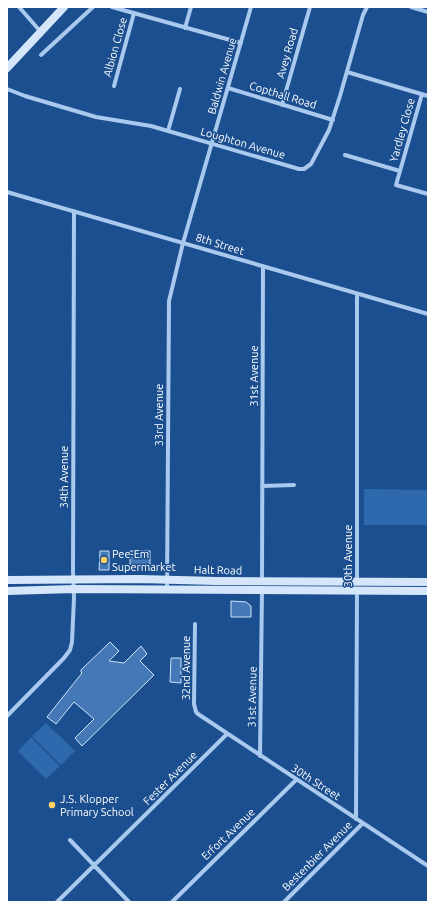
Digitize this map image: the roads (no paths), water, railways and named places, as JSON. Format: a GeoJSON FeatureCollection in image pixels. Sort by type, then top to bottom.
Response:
{"type":"FeatureCollection","features":[{"type":"Feature","properties":{"kind":"street"},"geometry":{"type":"LineString","coordinates":[[19,7],[40,31]]}},
{"type":"Feature","properties":{"kind":"street"},"geometry":{"type":"LineString","coordinates":[[7,68],[64,7]]}},
{"type":"Feature","properties":{"kind":"street"},"geometry":{"type":"LineString","coordinates":[[40,55],[93,7]]}},
{"type":"Feature","properties":{"kind":"street"},"geometry":{"type":"LineString","coordinates":[[112,7],[241,44]]}},
{"type":"Feature","properties":{"kind":"street"},"geometry":{"type":"LineString","coordinates":[[185,28],[191,7]]}},
{"type":"Feature","properties":{"kind":"street","name":"Baldwin Avenue"},"geometry":{"type":"LineString","coordinates":[[182,242],[251,7]]}},
{"type":"Feature","properties":{"kind":"street","name":"Avey Road"},"geometry":{"type":"LineString","coordinates":[[282,105],[310,7]]}},
{"type":"Feature","properties":{"kind":"street","name":"Loughton Avenue"},"geometry":{"type":"LineString","coordinates":[[7,89],[25,96],[96,117],[134,123],[168,131],[299,169],[304,169],[311,164],[333,120],[362,15],[367,7]]}},
{"type":"Feature","properties":{"kind":"street"},"geometry":{"type":"LineString","coordinates":[[411,7],[428,12]]}},
{"type":"Feature","properties":{"kind":"street","name":"Albion Close"},"geometry":{"type":"LineString","coordinates":[[114,86],[134,14]]}},
{"type":"Feature","properties":{"kind":"street"},"geometry":{"type":"LineString","coordinates":[[347,72],[428,96]]}},
{"type":"Feature","properties":{"kind":"street","name":"Copthall Road"},"geometry":{"type":"LineString","coordinates":[[228,88],[333,120]]}},
{"type":"Feature","properties":{"kind":"street"},"geometry":{"type":"LineString","coordinates":[[168,131],[180,89]]}},
{"type":"Feature","properties":{"kind":"street","name":"Yardley Close"},"geometry":{"type":"LineString","coordinates":[[422,94],[396,185],[428,194]]}},
{"type":"Feature","properties":{"kind":"street","name":"Yardley Close"},"geometry":{"type":"LineString","coordinates":[[345,155],[400,171]]}},
{"type":"Feature","properties":{"kind":"street","name":"8th Street"},"geometry":{"type":"LineString","coordinates":[[7,192],[428,314]]}},
{"type":"Feature","properties":{"kind":"street","name":"34th Avenue"},"geometry":{"type":"LineString","coordinates":[[7,716],[64,658],[70,650],[72,642],[74,589],[74,211]]}},
{"type":"Feature","properties":{"kind":"street","name":"33rd Avenue"},"geometry":{"type":"LineString","coordinates":[[167,590],[168,313],[171,288],[182,242]]}},
{"type":"Feature","properties":{"kind":"street","name":"31st Avenue"},"geometry":{"type":"LineString","coordinates":[[260,756],[263,266]]}},
{"type":"Feature","properties":{"kind":"street","name":"30th Avenue"},"geometry":{"type":"LineString","coordinates":[[356,819],[357,294]]}},
{"type":"Feature","properties":{"kind":"street"},"geometry":{"type":"LineString","coordinates":[[262,486],[294,485]]}},
{"type":"Feature","properties":{"kind":"street","name":"Halt Road"},"geometry":{"type":"LineString","coordinates":[[7,580],[167,579],[262,586],[428,591]]}},
{"type":"Feature","properties":{"kind":"street","name":"Halt Road"},"geometry":{"type":"LineString","coordinates":[[7,591],[74,589],[167,590],[357,581],[428,582]]}},
{"type":"Feature","properties":{"kind":"street","name":"32nd Avenue"},"geometry":{"type":"LineString","coordinates":[[195,624],[194,704],[196,712]]}},
{"type":"Feature","properties":{"kind":"street","name":"30th Street"},"geometry":{"type":"LineString","coordinates":[[196,712],[202,718],[428,866]]}},
{"type":"Feature","properties":{"kind":"street","name":"Fester Avenue"},"geometry":{"type":"LineString","coordinates":[[57,902],[227,734]]}},
{"type":"Feature","properties":{"kind":"street","name":"Erfort Avenue"},"geometry":{"type":"LineString","coordinates":[[172,902],[296,780]]}},
{"type":"Feature","properties":{"kind":"street","name":"Bestenbier Avenue"},"geometry":{"type":"LineString","coordinates":[[284,902],[363,823]]}},
{"type":"Feature","properties":{"kind":"street"},"geometry":{"type":"LineString","coordinates":[[70,840],[130,902]]}},
{"type":"Feature","properties":{"kind":"place","name":"Pee-Em Supermarket"},"geometry":{"type":"Point","coordinates":[104,560]}},
{"type":"Feature","properties":{"kind":"place","name":"J.S. Klopper Primary School"},"geometry":{"type":"Point","coordinates":[52,805]}}]}
